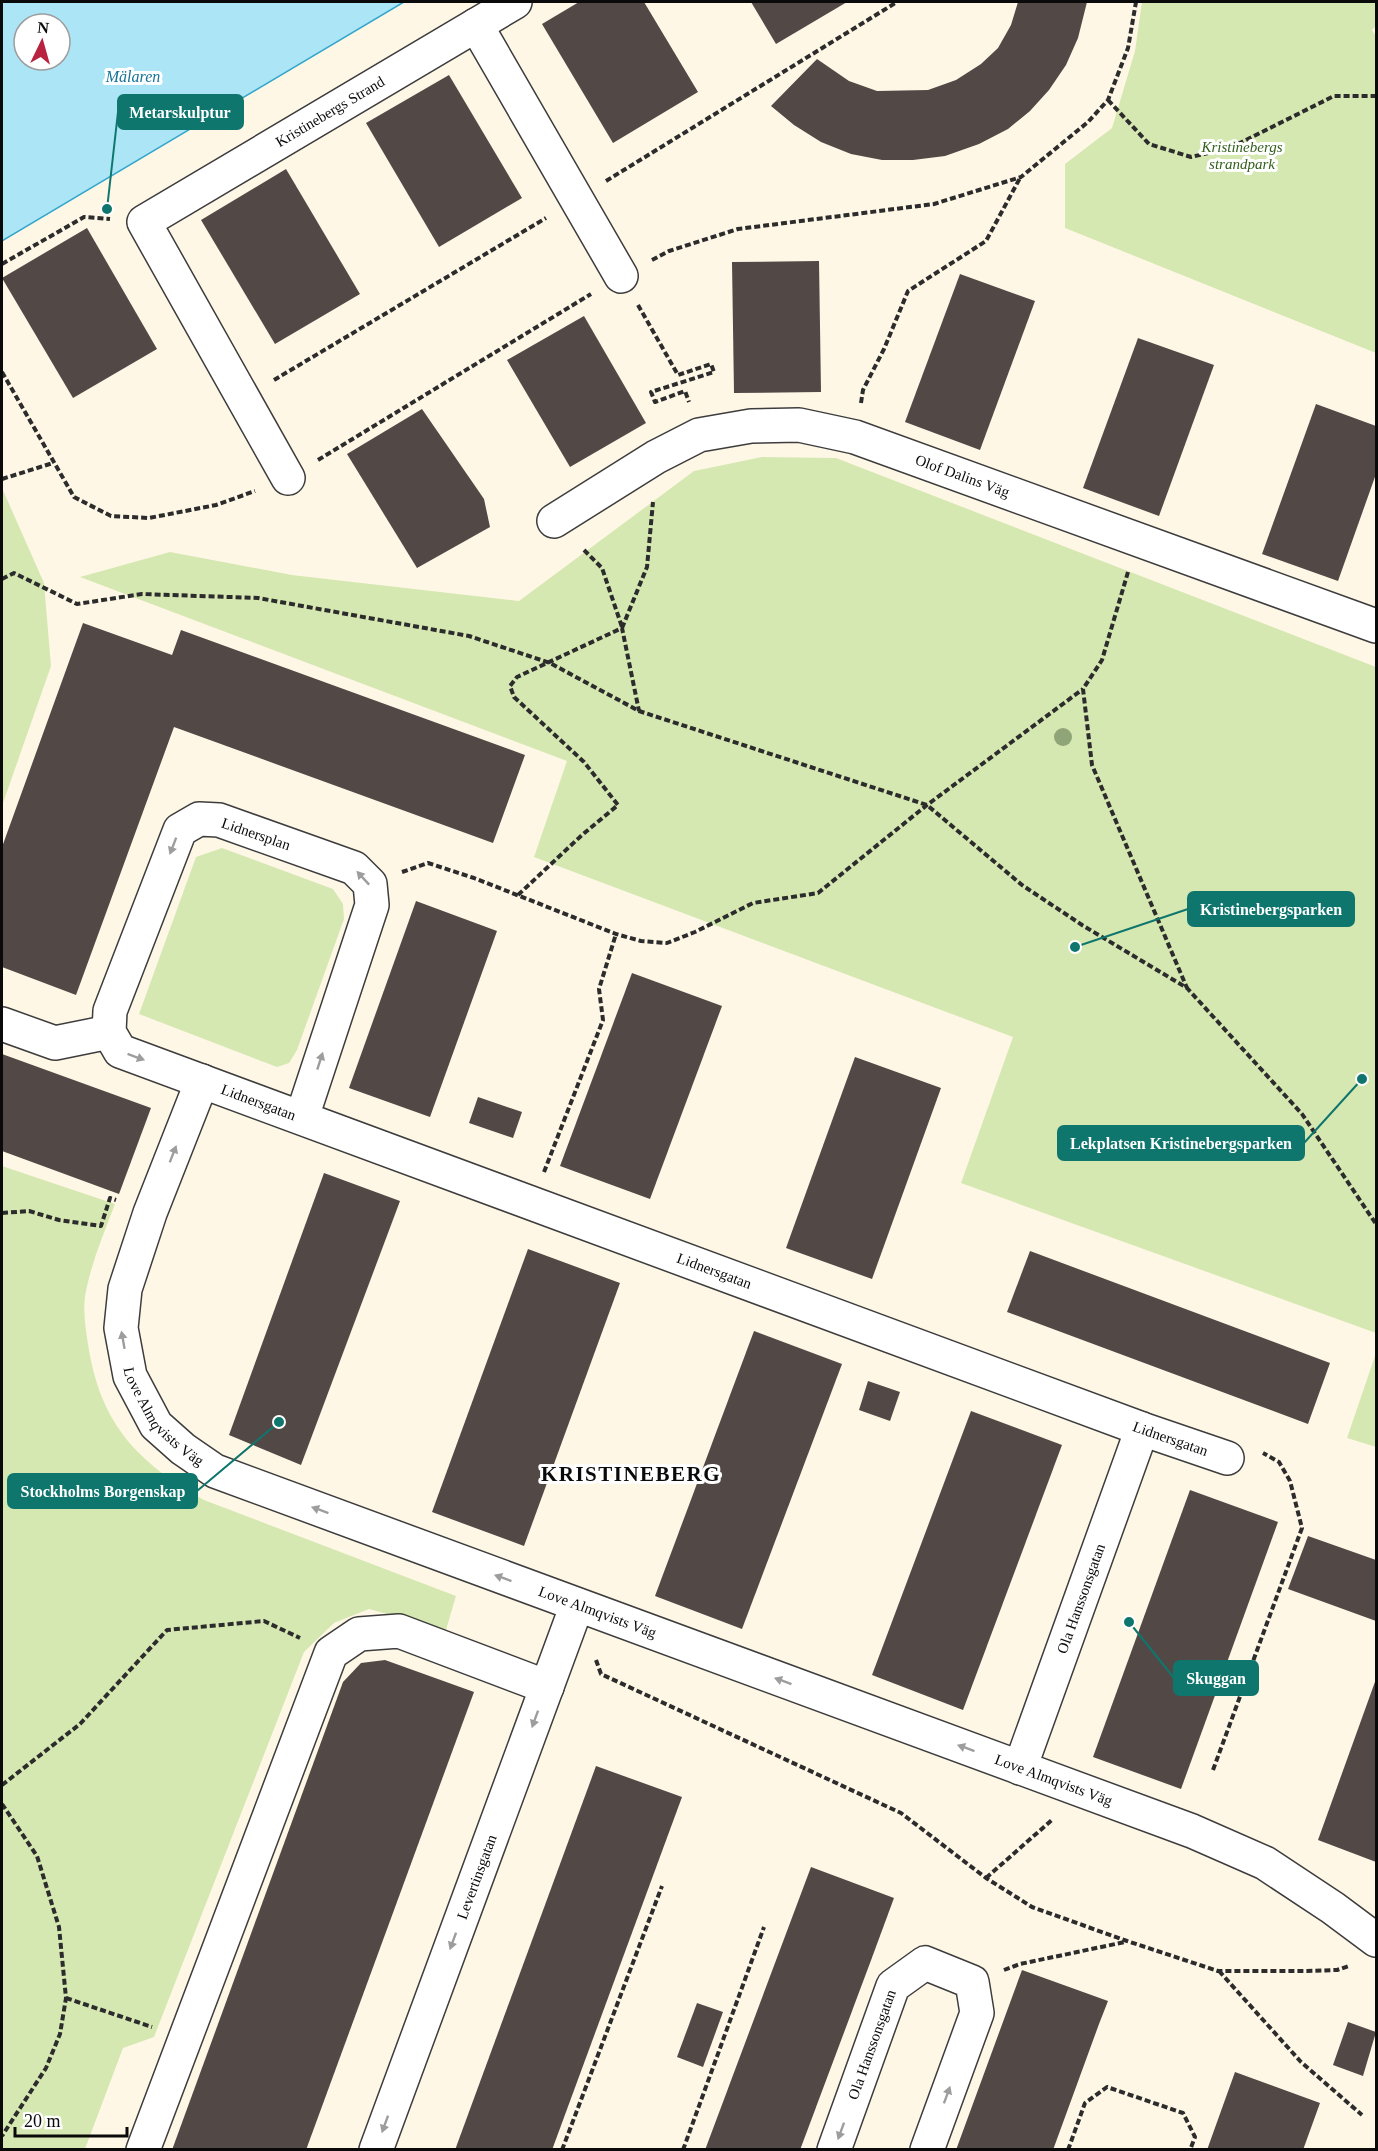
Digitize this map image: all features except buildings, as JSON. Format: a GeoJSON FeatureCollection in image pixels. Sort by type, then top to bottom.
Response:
{"type":"FeatureCollection","features":[{"type":"Feature","properties":{"kind":"street","name":"Kristinebergs Strand"},"geometry":{"type":"LineString","coordinates":[[144,222],[515,2]]}},
{"type":"Feature","properties":{"kind":"street"},"geometry":{"type":"LineString","coordinates":[[476,25],[621,276]]}},
{"type":"Feature","properties":{"kind":"street"},"geometry":{"type":"LineString","coordinates":[[144,222],[288,478]]}},
{"type":"Feature","properties":{"kind":"street","name":"Olof Dalins Väg"},"geometry":{"type":"LineString","coordinates":[[554,521],[656,457],[699,435],[751,426],[800,425],[855,436],[1377,626]]}},
{"type":"Feature","properties":{"kind":"street","name":"Lidnersplan"},"geometry":{"type":"LineString","coordinates":[[109,1032],[110,1011],[180,830],[199,819],[219,820],[354,868],[370,884],[372,905],[302,1117]]}},
{"type":"Feature","properties":{"kind":"street"},"geometry":{"type":"LineString","coordinates":[[2,1024],[55,1043],[109,1032],[120,1051],[202,1081]]}},
{"type":"Feature","properties":{"kind":"street","name":"Lidnersgatan"},"geometry":{"type":"LineString","coordinates":[[202,1081],[1142,1429],[1227,1458]]}},
{"type":"Feature","properties":{"kind":"street","name":"Love Almqvists Väg"},"geometry":{"type":"LineString","coordinates":[[202,1081],[150,1213],[125,1289],[121,1328],[130,1376],[156,1425],[183,1449],[215,1471],[1192,1831],[1265,1863],[1377,1940]]}},
{"type":"Feature","properties":{"kind":"street","name":"Ola Hanssonsgatan"},"geometry":{"type":"LineString","coordinates":[[1020,1768],[1142,1429]]}},
{"type":"Feature","properties":{"kind":"street","name":"Levertinsgatan"},"geometry":{"type":"LineString","coordinates":[[376,2150],[577,1605]]}},
{"type":"Feature","properties":{"kind":"street"},"geometry":{"type":"LineString","coordinates":[[143,2150],[331,1653],[359,1634],[399,1631],[547,1687]]}},
{"type":"Feature","properties":{"kind":"street","name":"Ola Hanssonsgatan"},"geometry":{"type":"LineString","coordinates":[[834,2150],[893,1986],[925,1963],[972,1982]]}},
{"type":"Feature","properties":{"kind":"street"},"geometry":{"type":"LineString","coordinates":[[927,2150],[977,2013],[972,1982]]}},
{"type":"Feature","properties":{"kind":"path"},"geometry":{"type":"LineString","coordinates":[[863,390],[884,349],[908,291],[986,241],[1021,177],[1088,122],[1108,100],[1128,48],[1136,2]]}},
{"type":"Feature","properties":{"kind":"path"},"geometry":{"type":"LineString","coordinates":[[1108,100],[1149,144],[1191,157],[1230,148],[1334,96],[1377,96]]}},
{"type":"Feature","properties":{"kind":"path"},"geometry":{"type":"LineString","coordinates":[[2,372],[74,496],[111,516],[149,518],[216,505],[288,478],[621,276],[669,251],[738,229],[934,204],[1021,177]]}},
{"type":"Feature","properties":{"kind":"path"},"geometry":{"type":"LineString","coordinates":[[2,264],[84,218],[144,222]]}},
{"type":"Feature","properties":{"kind":"path"},"geometry":{"type":"LineString","coordinates":[[621,276],[678,375],[711,364],[714,372],[651,392],[655,402],[685,391]]}},
{"type":"Feature","properties":{"kind":"path"},"geometry":{"type":"LineString","coordinates":[[2,479],[53,463]]}},
{"type":"Feature","properties":{"kind":"path"},"geometry":{"type":"LineString","coordinates":[[518,896],[582,835],[618,805],[584,762],[514,697],[510,686],[517,677],[622,628],[647,567],[653,501]]}},
{"type":"Feature","properties":{"kind":"path"},"geometry":{"type":"LineString","coordinates":[[584,550],[602,568],[622,628],[639,711]]}},
{"type":"Feature","properties":{"kind":"path"},"geometry":{"type":"LineString","coordinates":[[428,863],[616,934],[641,941],[667,943],[695,932],[753,903],[818,894],[927,805],[1083,689],[1102,660],[1131,563]]}},
{"type":"Feature","properties":{"kind":"path"},"geometry":{"type":"LineString","coordinates":[[2,579],[14,573],[77,604],[142,594],[258,598],[470,636],[550,663],[639,711],[927,805],[1022,885],[1082,925],[1187,988],[1302,1114],[1377,1224]]}},
{"type":"Feature","properties":{"kind":"path"},"geometry":{"type":"LineString","coordinates":[[1083,689],[1092,765],[1187,988]]}},
{"type":"Feature","properties":{"kind":"path"},"geometry":{"type":"LineString","coordinates":[[532,1202],[603,1020],[600,989],[616,934]]}},
{"type":"Feature","properties":{"kind":"path"},"geometry":{"type":"LineString","coordinates":[[2,1213],[29,1212],[59,1220],[101,1226],[110,1198]]}},
{"type":"Feature","properties":{"kind":"path"},"geometry":{"type":"LineString","coordinates":[[1213,1770],[1302,1528],[1290,1481],[1279,1462],[1262,1453],[1227,1458]]}},
{"type":"Feature","properties":{"kind":"path"},"geometry":{"type":"LineString","coordinates":[[577,1605],[601,1674],[902,1813],[986,1878],[1032,1907],[1218,1971],[1336,1970],[1354,1965]]}},
{"type":"Feature","properties":{"kind":"path"},"geometry":{"type":"LineString","coordinates":[[2,1785],[80,1724],[167,1630],[264,1621],[331,1653]]}},
{"type":"Feature","properties":{"kind":"path"},"geometry":{"type":"LineString","coordinates":[[2,1804],[37,1856],[59,1927],[66,1998],[60,2034],[46,2068],[2,2136]]}},
{"type":"Feature","properties":{"kind":"path"},"geometry":{"type":"LineString","coordinates":[[986,1878],[1054,1818]]}},
{"type":"Feature","properties":{"kind":"path"},"geometry":{"type":"LineString","coordinates":[[562,2150],[662,1886]]}},
{"type":"Feature","properties":{"kind":"path"},"geometry":{"type":"LineString","coordinates":[[683,2150],[764,1927]]}},
{"type":"Feature","properties":{"kind":"path"},"geometry":{"type":"LineString","coordinates":[[972,1982],[1020,1964],[1127,1941]]}},
{"type":"Feature","properties":{"kind":"path"},"geometry":{"type":"LineString","coordinates":[[1218,1971],[1301,2062],[1362,2115]]}},
{"type":"Feature","properties":{"kind":"path"},"geometry":{"type":"LineString","coordinates":[[66,1998],[186,2039]]}},
{"type":"Feature","properties":{"kind":"path"},"geometry":{"type":"LineString","coordinates":[[1068,2150],[1085,2103],[1107,2087],[1183,2113],[1194,2138],[1190,2150]]}},
{"type":"Feature","properties":{"kind":"green space","name":"Kristinebergs strandpark"},"geometry":{"type":"Polygon","coordinates":[[[1142,2],[1376,2],[1376,26],[1372,30],[1376,36],[1376,353],[1065,228],[1065,164],[1112,128],[1135,51],[1142,2]]]}},
{"type":"Feature","properties":{"kind":"green space"},"geometry":{"type":"Polygon","coordinates":[[[762,457],[836,458],[1376,667],[1376,1333],[961,1183],[1013,1037],[534,857],[567,761],[80,577],[170,552],[292,575],[519,601],[694,471],[762,457]]]}},
{"type":"Feature","properties":{"kind":"green space"},"geometry":{"type":"Polygon","coordinates":[[[2,488],[44,583],[51,666],[2,806],[2,488]]]}},
{"type":"Feature","properties":{"kind":"green space"},"geometry":{"type":"Polygon","coordinates":[[[222,848],[333,889],[343,904],[344,919],[297,1050],[289,1063],[277,1067],[139,1014],[196,857],[222,848]]]}},
{"type":"Feature","properties":{"kind":"green space"},"geometry":{"type":"Polygon","coordinates":[[[2,1166],[115,1204],[86,1291],[84,1306],[86,1328],[95,1377],[103,1400],[127,1440],[142,1456],[160,1472],[204,1500],[456,1596],[446,1630],[369,1609],[334,1623],[304,1652],[154,2037],[123,2048],[85,2149],[2,2150],[2,1166]]]}},
{"type":"Feature","properties":{"kind":"green space"},"geometry":{"type":"Polygon","coordinates":[[[1376,1353],[1376,1447],[1347,1438],[1376,1353]]]}},
{"type":"Feature","properties":{"kind":"water","name":"Mälaren"},"geometry":{"type":"Polygon","coordinates":[[[2,2],[404,2],[2,241],[2,2]]]}},
{"type":"Feature","properties":{"kind":"place","name":"Metarskulptur"},"geometry":{"type":"Point","coordinates":[107,209]}},
{"type":"Feature","properties":{"kind":"place","name":"Kristinebergsparken"},"geometry":{"type":"Point","coordinates":[1075,947]}},
{"type":"Feature","properties":{"kind":"place","name":"Lekplatsen Kristinebergsparken"},"geometry":{"type":"Point","coordinates":[1362,1079]}},
{"type":"Feature","properties":{"kind":"place","name":"Stockholms Borgenskap"},"geometry":{"type":"Point","coordinates":[279,1422]}},
{"type":"Feature","properties":{"kind":"place","name":"Skuggan"},"geometry":{"type":"Point","coordinates":[1129,1622]}},
{"type":"Feature","properties":{"kind":"district","name":"KRISTINEBERG"},"geometry":{"type":"Point","coordinates":[631,1474]}}]}
